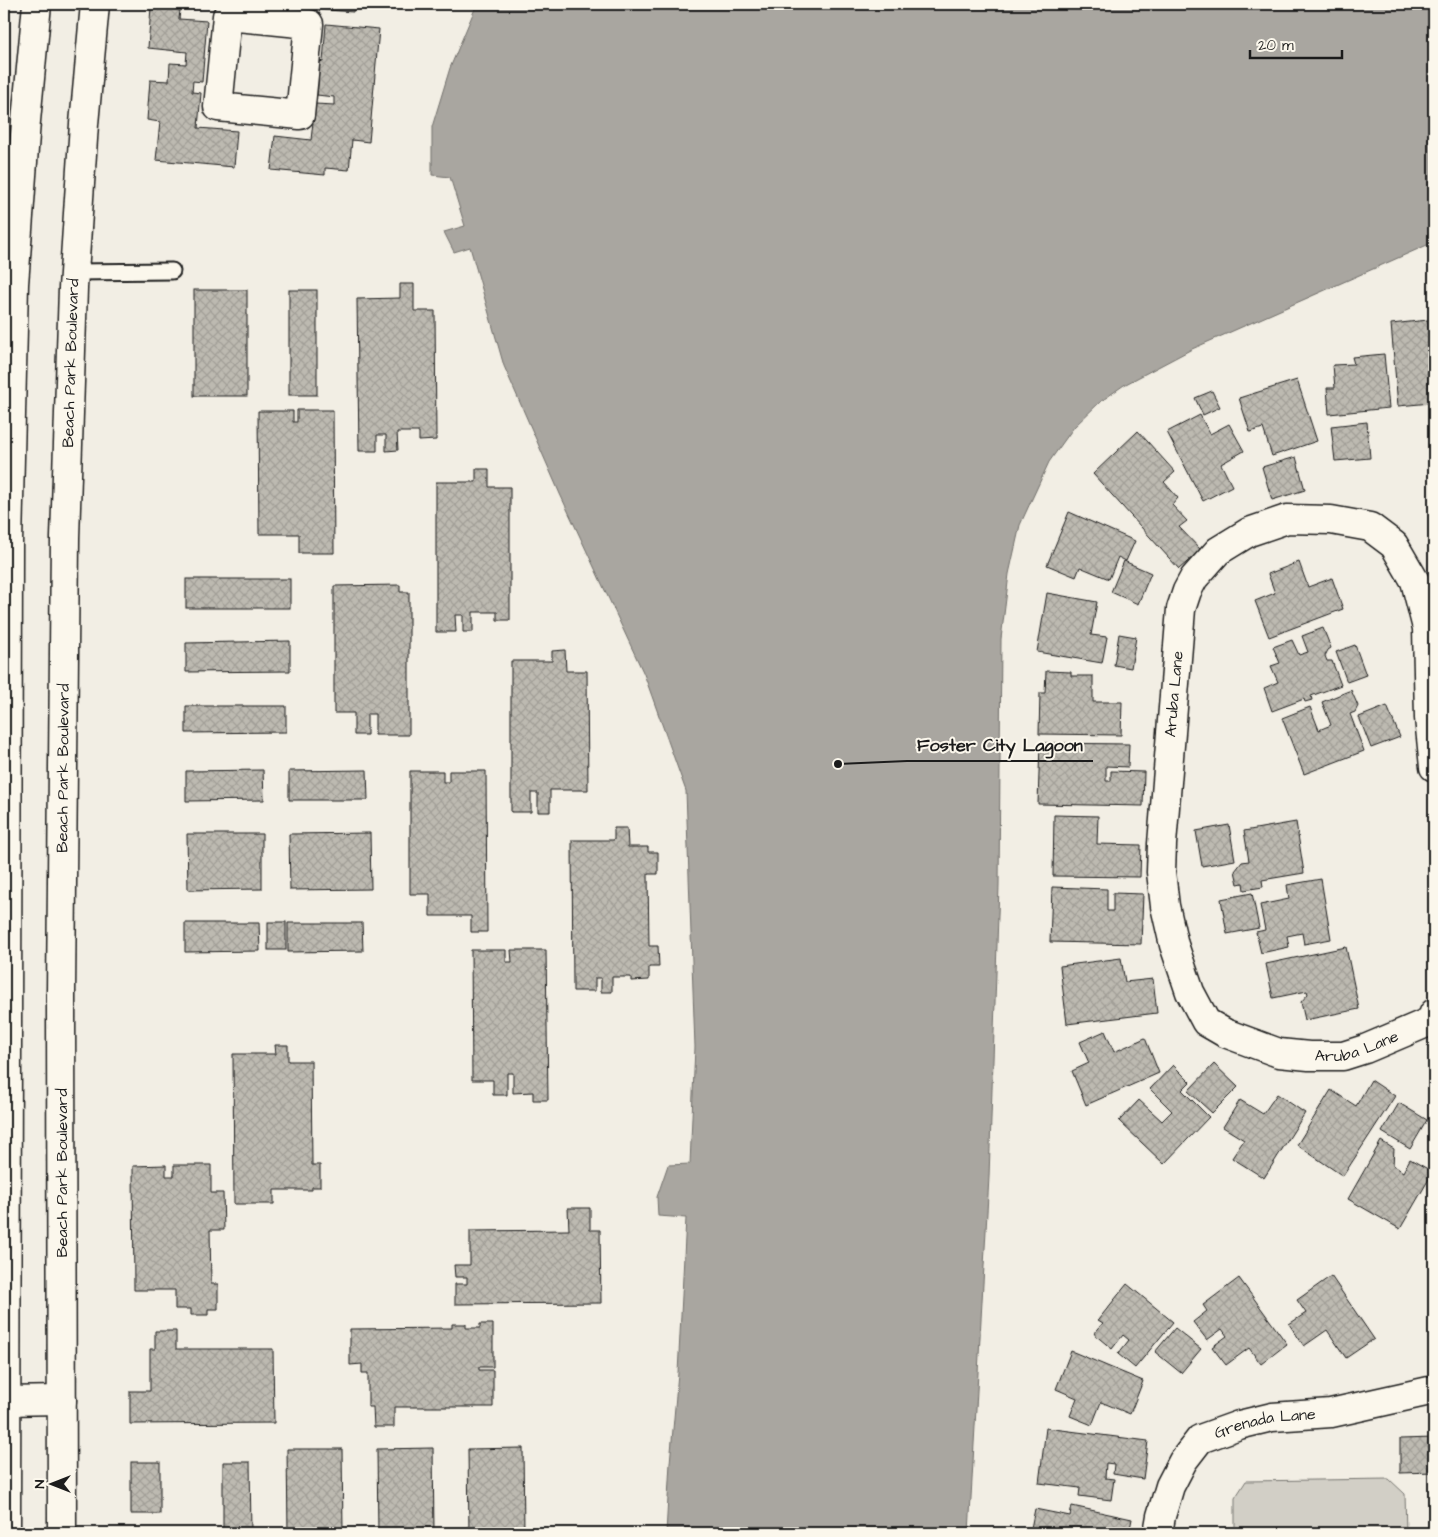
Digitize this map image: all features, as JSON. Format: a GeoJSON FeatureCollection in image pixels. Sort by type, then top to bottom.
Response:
{"type":"FeatureCollection","features":[{"type":"Feature","properties":{"kind":"main road"},"geometry":{"type":"LineString","coordinates":[[6,1533],[6,995],[9,514],[14,284],[37,4]]}},
{"type":"Feature","properties":{"kind":"main road","name":"Beach Park Boulevard"},"geometry":{"type":"LineString","coordinates":[[62,1533],[64,558],[74,272],[84,124],[95,4]]}},
{"type":"Feature","properties":{"kind":"main road"},"geometry":{"type":"LineString","coordinates":[[270,12],[309,24],[300,115],[218,107],[227,16],[270,12]]}},
{"type":"Feature","properties":{"kind":"main road","name":"Aruba Lane"},"geometry":{"type":"LineString","coordinates":[[1433,1020],[1365,1049],[1343,1056],[1309,1056],[1279,1053],[1225,1033],[1206,1022],[1190,992],[1174,945],[1165,906],[1161,872],[1180,609],[1194,578],[1218,551],[1249,532],[1287,519],[1332,520],[1370,528],[1394,545],[1415,581],[1427,628],[1429,718],[1434,767]]}},
{"type":"Feature","properties":{"kind":"main road","name":"Grenada Lane"},"geometry":{"type":"LineString","coordinates":[[1158,1533],[1170,1486],[1183,1460],[1200,1439],[1239,1425],[1272,1417],[1331,1413],[1434,1390]]}},
{"type":"Feature","properties":{"kind":"main road"},"geometry":{"type":"LineString","coordinates":[[5,1401],[62,1400]]}},
{"type":"Feature","properties":{"kind":"lane"},"geometry":{"type":"LineString","coordinates":[[74,272],[172,271]]}},
{"type":"Feature","properties":{"kind":"shaded area"},"geometry":{"type":"Polygon","coordinates":[[[477,4],[1434,4],[1434,242],[1192,349],[1124,385],[1100,402],[1074,427],[1049,462],[1020,525],[1009,574],[1001,639],[999,886],[989,1177],[969,1533],[666,1533],[678,1373],[686,1218],[658,1216],[657,1197],[668,1165],[690,1164],[695,1047],[686,791],[644,674],[560,494],[504,366],[470,247],[454,252],[444,232],[465,226],[450,177],[432,175],[432,127],[450,68],[477,4]]]}},
{"type":"Feature","properties":{"kind":"shaded area"},"geometry":{"type":"Polygon","coordinates":[[[1389,1479],[1405,1494],[1406,1533],[1235,1533],[1235,1498],[1246,1481],[1389,1479]]]}},
{"type":"Feature","properties":{"kind":"building"},"geometry":{"type":"Polygon","coordinates":[[[304,4],[354,4],[353,12],[304,8],[304,4]]]}},
{"type":"Feature","properties":{"kind":"building"},"geometry":{"type":"Polygon","coordinates":[[[151,7],[180,10],[179,19],[207,21],[202,82],[193,81],[192,92],[201,93],[198,128],[237,131],[234,167],[156,160],[160,122],[147,120],[150,80],[169,81],[170,63],[186,64],[187,52],[148,48],[151,7]]]}},
{"type":"Feature","properties":{"kind":"building"},"geometry":{"type":"Polygon","coordinates":[[[326,24],[379,29],[369,142],[352,140],[349,170],[325,168],[325,175],[271,170],[275,136],[311,140],[315,104],[334,105],[334,97],[317,95],[320,61],[323,62],[326,24]]]}},
{"type":"Feature","properties":{"kind":"building"},"geometry":{"type":"Polygon","coordinates":[[[400,284],[414,284],[414,311],[435,311],[436,440],[419,441],[419,432],[397,432],[398,450],[386,451],[386,435],[377,435],[377,451],[359,451],[357,299],[400,298],[400,284]]]}},
{"type":"Feature","properties":{"kind":"building"},"geometry":{"type":"Polygon","coordinates":[[[194,290],[247,290],[247,396],[194,396],[194,290]]]}},
{"type":"Feature","properties":{"kind":"building"},"geometry":{"type":"Polygon","coordinates":[[[289,290],[317,290],[317,395],[289,395],[289,290]]]}},
{"type":"Feature","properties":{"kind":"building"},"geometry":{"type":"Polygon","coordinates":[[[1428,320],[1429,328],[1434,328],[1434,370],[1428,371],[1431,403],[1398,406],[1391,324],[1428,320]]]}},
{"type":"Feature","properties":{"kind":"building"},"geometry":{"type":"Polygon","coordinates":[[[1384,354],[1389,408],[1329,414],[1327,388],[1335,388],[1333,365],[1354,364],[1352,357],[1384,354]]]}},
{"type":"Feature","properties":{"kind":"building"},"geometry":{"type":"Polygon","coordinates":[[[1297,380],[1317,441],[1272,456],[1263,428],[1250,432],[1239,398],[1297,380]]]}},
{"type":"Feature","properties":{"kind":"building"},"geometry":{"type":"Polygon","coordinates":[[[1212,391],[1220,407],[1203,415],[1195,398],[1212,391]]]}},
{"type":"Feature","properties":{"kind":"building"},"geometry":{"type":"Polygon","coordinates":[[[297,410],[333,410],[334,553],[299,553],[299,534],[259,534],[258,411],[293,411],[293,422],[297,422],[297,410]]]}},
{"type":"Feature","properties":{"kind":"building"},"geometry":{"type":"Polygon","coordinates":[[[1200,415],[1210,434],[1229,424],[1244,451],[1221,464],[1232,486],[1203,501],[1167,432],[1200,415]]]}},
{"type":"Feature","properties":{"kind":"building"},"geometry":{"type":"Polygon","coordinates":[[[1367,422],[1370,458],[1335,461],[1331,426],[1367,422]]]}},
{"type":"Feature","properties":{"kind":"building"},"geometry":{"type":"Polygon","coordinates":[[[1138,431],[1175,472],[1164,482],[1178,498],[1172,505],[1187,521],[1179,527],[1201,550],[1179,569],[1093,474],[1138,431]]]}},
{"type":"Feature","properties":{"kind":"building"},"geometry":{"type":"Polygon","coordinates":[[[1296,457],[1305,490],[1272,500],[1262,467],[1296,457]]]}},
{"type":"Feature","properties":{"kind":"building"},"geometry":{"type":"Polygon","coordinates":[[[476,469],[489,469],[489,487],[510,487],[510,620],[497,620],[497,612],[473,612],[473,632],[463,632],[463,615],[455,615],[456,632],[436,632],[436,482],[476,482],[476,469]]]}},
{"type":"Feature","properties":{"kind":"building"},"geometry":{"type":"Polygon","coordinates":[[[1069,512],[1135,541],[1126,561],[1118,557],[1109,579],[1080,567],[1076,577],[1047,565],[1069,512]]]}},
{"type":"Feature","properties":{"kind":"building"},"geometry":{"type":"Polygon","coordinates":[[[1124,561],[1151,573],[1138,604],[1111,592],[1124,561]]]}},
{"type":"Feature","properties":{"kind":"building"},"geometry":{"type":"Polygon","coordinates":[[[1299,562],[1308,587],[1332,578],[1343,609],[1269,637],[1255,601],[1275,593],[1268,574],[1299,562]]]}},
{"type":"Feature","properties":{"kind":"building"},"geometry":{"type":"Polygon","coordinates":[[[186,579],[290,579],[290,608],[186,608],[186,579]]]}},
{"type":"Feature","properties":{"kind":"building"},"geometry":{"type":"Polygon","coordinates":[[[400,585],[400,592],[409,592],[409,735],[375,735],[375,714],[367,714],[367,735],[354,735],[354,713],[334,713],[334,586],[400,585]]]}},
{"type":"Feature","properties":{"kind":"building"},"geometry":{"type":"Polygon","coordinates":[[[1047,593],[1097,602],[1091,635],[1107,637],[1102,663],[1037,652],[1047,593]]]}},
{"type":"Feature","properties":{"kind":"building"},"geometry":{"type":"Polygon","coordinates":[[[1323,628],[1331,648],[1325,656],[1327,661],[1332,661],[1341,685],[1311,696],[1312,700],[1305,702],[1304,699],[1272,711],[1264,688],[1278,682],[1271,666],[1280,663],[1273,647],[1292,640],[1299,655],[1308,652],[1302,636],[1323,628]]]}},
{"type":"Feature","properties":{"kind":"building"},"geometry":{"type":"Polygon","coordinates":[[[1119,634],[1136,637],[1131,668],[1114,665],[1119,634]]]}},
{"type":"Feature","properties":{"kind":"building"},"geometry":{"type":"Polygon","coordinates":[[[290,641],[290,671],[186,672],[186,643],[290,641]]]}},
{"type":"Feature","properties":{"kind":"building"},"geometry":{"type":"Polygon","coordinates":[[[1355,645],[1366,675],[1347,682],[1336,652],[1355,645]]]}},
{"type":"Feature","properties":{"kind":"building"},"geometry":{"type":"Polygon","coordinates":[[[565,650],[566,671],[587,671],[588,790],[550,790],[550,812],[538,812],[538,793],[531,793],[531,812],[511,812],[511,661],[552,661],[552,651],[565,650]]]}},
{"type":"Feature","properties":{"kind":"building"},"geometry":{"type":"Polygon","coordinates":[[[1046,671],[1071,672],[1071,676],[1093,676],[1093,702],[1122,702],[1121,735],[1039,734],[1040,693],[1045,693],[1046,671]]]}},
{"type":"Feature","properties":{"kind":"building"},"geometry":{"type":"Polygon","coordinates":[[[1351,690],[1358,706],[1355,712],[1350,714],[1364,751],[1304,774],[1282,718],[1310,707],[1319,730],[1331,725],[1322,702],[1351,690]]]}},
{"type":"Feature","properties":{"kind":"building"},"geometry":{"type":"Polygon","coordinates":[[[186,706],[286,706],[286,732],[186,733],[186,706]]]}},
{"type":"Feature","properties":{"kind":"building"},"geometry":{"type":"Polygon","coordinates":[[[1387,706],[1400,737],[1371,748],[1359,717],[1387,706]]]}},
{"type":"Feature","properties":{"kind":"building"},"geometry":{"type":"Polygon","coordinates":[[[1040,743],[1129,744],[1128,767],[1106,766],[1106,781],[1111,781],[1111,771],[1144,772],[1143,806],[1038,804],[1040,743]]]}},
{"type":"Feature","properties":{"kind":"building"},"geometry":{"type":"Polygon","coordinates":[[[263,770],[264,800],[186,801],[186,771],[263,770]]]}},
{"type":"Feature","properties":{"kind":"building"},"geometry":{"type":"Polygon","coordinates":[[[367,770],[368,800],[289,800],[289,771],[367,770]]]}},
{"type":"Feature","properties":{"kind":"building"},"geometry":{"type":"Polygon","coordinates":[[[410,771],[443,771],[443,782],[449,782],[449,771],[486,771],[487,932],[471,932],[471,916],[430,916],[430,894],[410,894],[410,771]]]}},
{"type":"Feature","properties":{"kind":"building"},"geometry":{"type":"Polygon","coordinates":[[[1054,815],[1098,816],[1097,844],[1141,845],[1140,877],[1053,876],[1054,815]]]}},
{"type":"Feature","properties":{"kind":"building"},"geometry":{"type":"Polygon","coordinates":[[[1296,822],[1304,873],[1262,880],[1263,887],[1244,890],[1243,883],[1238,884],[1235,871],[1242,862],[1249,861],[1244,831],[1296,822]]]}},
{"type":"Feature","properties":{"kind":"building"},"geometry":{"type":"Polygon","coordinates":[[[1229,825],[1235,860],[1202,866],[1196,831],[1229,825]]]}},
{"type":"Feature","properties":{"kind":"building"},"geometry":{"type":"Polygon","coordinates":[[[614,828],[627,828],[628,847],[648,847],[648,852],[658,852],[658,874],[648,874],[649,946],[658,946],[659,967],[649,967],[649,980],[631,981],[631,977],[612,977],[612,992],[601,992],[601,978],[595,978],[595,991],[573,991],[572,840],[614,840],[614,828]]]}},
{"type":"Feature","properties":{"kind":"building"},"geometry":{"type":"Polygon","coordinates":[[[370,833],[371,889],[290,890],[289,834],[370,833]]]}},
{"type":"Feature","properties":{"kind":"building"},"geometry":{"type":"Polygon","coordinates":[[[187,834],[262,834],[262,889],[188,890],[187,834]]]}},
{"type":"Feature","properties":{"kind":"building"},"geometry":{"type":"Polygon","coordinates":[[[1321,879],[1331,939],[1304,944],[1302,933],[1287,936],[1289,947],[1261,953],[1256,932],[1265,930],[1260,905],[1289,899],[1287,885],[1321,879]]]}},
{"type":"Feature","properties":{"kind":"building"},"geometry":{"type":"Polygon","coordinates":[[[1052,887],[1107,889],[1107,911],[1113,911],[1113,893],[1143,894],[1141,944],[1050,942],[1052,887]]]}},
{"type":"Feature","properties":{"kind":"building"},"geometry":{"type":"Polygon","coordinates":[[[1252,893],[1259,928],[1227,934],[1221,899],[1252,893]]]}},
{"type":"Feature","properties":{"kind":"building"},"geometry":{"type":"Polygon","coordinates":[[[268,922],[286,922],[286,950],[268,950],[268,922]]]}},
{"type":"Feature","properties":{"kind":"building"},"geometry":{"type":"Polygon","coordinates":[[[185,923],[259,923],[260,951],[185,952],[185,923]]]}},
{"type":"Feature","properties":{"kind":"building"},"geometry":{"type":"Polygon","coordinates":[[[288,923],[362,923],[363,951],[288,952],[288,923]]]}},
{"type":"Feature","properties":{"kind":"building"},"geometry":{"type":"Polygon","coordinates":[[[1346,947],[1359,1009],[1305,1020],[1301,1002],[1308,994],[1307,991],[1273,998],[1266,964],[1346,947]]]}},
{"type":"Feature","properties":{"kind":"building"},"geometry":{"type":"Polygon","coordinates":[[[471,950],[506,950],[506,962],[512,962],[511,950],[546,950],[548,1100],[533,1100],[533,1092],[513,1093],[513,1073],[507,1073],[507,1095],[493,1095],[493,1080],[472,1080],[471,950]]]}},
{"type":"Feature","properties":{"kind":"building"},"geometry":{"type":"Polygon","coordinates":[[[1121,958],[1125,982],[1153,979],[1157,1013],[1067,1024],[1060,966],[1121,958]]]}},
{"type":"Feature","properties":{"kind":"building"},"geometry":{"type":"Polygon","coordinates":[[[1105,1031],[1114,1052],[1145,1038],[1159,1073],[1086,1105],[1072,1071],[1089,1063],[1080,1042],[1105,1031]]]}},
{"type":"Feature","properties":{"kind":"building"},"geometry":{"type":"Polygon","coordinates":[[[275,1045],[288,1045],[288,1061],[311,1061],[312,1165],[320,1165],[320,1187],[312,1187],[312,1190],[274,1190],[274,1204],[234,1204],[233,1054],[276,1054],[275,1045]]]}},
{"type":"Feature","properties":{"kind":"building"},"geometry":{"type":"Polygon","coordinates":[[[1214,1064],[1238,1087],[1212,1113],[1188,1091],[1214,1064]]]}},
{"type":"Feature","properties":{"kind":"building"},"geometry":{"type":"Polygon","coordinates":[[[1173,1065],[1190,1082],[1182,1090],[1209,1117],[1164,1164],[1119,1121],[1139,1100],[1162,1121],[1172,1111],[1150,1089],[1173,1065]]]}},
{"type":"Feature","properties":{"kind":"building"},"geometry":{"type":"Polygon","coordinates":[[[1371,1080],[1395,1096],[1343,1176],[1297,1145],[1331,1090],[1356,1106],[1371,1080]]]}},
{"type":"Feature","properties":{"kind":"building"},"geometry":{"type":"Polygon","coordinates":[[[1277,1094],[1305,1113],[1264,1178],[1232,1158],[1244,1140],[1223,1127],[1240,1100],[1263,1114],[1277,1094]]]}},
{"type":"Feature","properties":{"kind":"building"},"geometry":{"type":"Polygon","coordinates":[[[1399,1103],[1427,1120],[1410,1149],[1382,1132],[1399,1103]]]}},
{"type":"Feature","properties":{"kind":"building"},"geometry":{"type":"Polygon","coordinates":[[[1381,1141],[1394,1149],[1393,1165],[1403,1172],[1410,1159],[1433,1172],[1400,1229],[1348,1199],[1381,1141]]]}},
{"type":"Feature","properties":{"kind":"building"},"geometry":{"type":"Polygon","coordinates":[[[166,1165],[166,1176],[174,1176],[174,1165],[211,1165],[211,1193],[223,1193],[224,1230],[210,1230],[211,1284],[218,1284],[218,1309],[208,1309],[208,1315],[191,1315],[191,1309],[175,1309],[175,1290],[134,1290],[133,1166],[166,1165]]]}},
{"type":"Feature","properties":{"kind":"building"},"geometry":{"type":"Polygon","coordinates":[[[568,1208],[590,1208],[590,1230],[600,1230],[601,1303],[455,1304],[455,1284],[467,1284],[467,1277],[455,1277],[454,1265],[470,1265],[470,1231],[569,1230],[568,1208]]]}},
{"type":"Feature","properties":{"kind":"building"},"geometry":{"type":"Polygon","coordinates":[[[1331,1276],[1374,1339],[1346,1358],[1327,1330],[1304,1346],[1289,1324],[1306,1313],[1297,1300],[1331,1276]]]}},
{"type":"Feature","properties":{"kind":"building"},"geometry":{"type":"Polygon","coordinates":[[[1239,1278],[1287,1344],[1261,1364],[1249,1348],[1226,1365],[1212,1347],[1227,1336],[1222,1329],[1207,1340],[1193,1322],[1207,1311],[1203,1305],[1239,1278]]]}},
{"type":"Feature","properties":{"kind":"building"},"geometry":{"type":"Polygon","coordinates":[[[1127,1284],[1173,1322],[1135,1368],[1118,1354],[1129,1340],[1123,1335],[1112,1349],[1094,1334],[1103,1323],[1098,1320],[1127,1284]]]}},
{"type":"Feature","properties":{"kind":"building"},"geometry":{"type":"Polygon","coordinates":[[[452,1324],[466,1324],[466,1328],[480,1328],[480,1324],[493,1324],[493,1367],[479,1367],[479,1370],[493,1370],[493,1407],[394,1407],[394,1427],[374,1427],[373,1407],[368,1407],[368,1373],[362,1373],[362,1364],[350,1365],[350,1329],[452,1328],[452,1324]]]}},
{"type":"Feature","properties":{"kind":"building"},"geometry":{"type":"Polygon","coordinates":[[[1175,1328],[1201,1349],[1181,1373],[1155,1352],[1175,1328]]]}},
{"type":"Feature","properties":{"kind":"building"},"geometry":{"type":"Polygon","coordinates":[[[155,1331],[176,1331],[176,1349],[273,1349],[274,1423],[130,1424],[130,1391],[150,1391],[150,1349],[155,1349],[155,1331]]]}},
{"type":"Feature","properties":{"kind":"building"},"geometry":{"type":"Polygon","coordinates":[[[1071,1351],[1143,1381],[1130,1414],[1101,1402],[1092,1425],[1070,1416],[1077,1398],[1056,1389],[1071,1351]]]}},
{"type":"Feature","properties":{"kind":"building"},"geometry":{"type":"Polygon","coordinates":[[[1046,1428],[1148,1441],[1143,1479],[1113,1474],[1114,1464],[1106,1463],[1105,1478],[1114,1479],[1111,1500],[1079,1496],[1080,1488],[1039,1483],[1046,1428]]]}},
{"type":"Feature","properties":{"kind":"building"},"geometry":{"type":"Polygon","coordinates":[[[1434,1438],[1434,1472],[1400,1473],[1400,1439],[1434,1438]]]}},
{"type":"Feature","properties":{"kind":"building"},"geometry":{"type":"Polygon","coordinates":[[[433,1448],[434,1533],[378,1533],[377,1449],[433,1448]]]}},
{"type":"Feature","properties":{"kind":"building"},"geometry":{"type":"Polygon","coordinates":[[[523,1448],[524,1533],[469,1533],[468,1449],[523,1448]]]}},
{"type":"Feature","properties":{"kind":"building"},"geometry":{"type":"Polygon","coordinates":[[[287,1449],[342,1449],[343,1533],[288,1533],[287,1449]]]}},
{"type":"Feature","properties":{"kind":"building"},"geometry":{"type":"Polygon","coordinates":[[[131,1462],[160,1462],[160,1514],[131,1514],[131,1462]]]}},
{"type":"Feature","properties":{"kind":"building"},"geometry":{"type":"Polygon","coordinates":[[[223,1462],[250,1462],[251,1533],[223,1533],[223,1462]]]}},
{"type":"Feature","properties":{"kind":"building"},"geometry":{"type":"Polygon","coordinates":[[[1072,1506],[1132,1519],[1129,1533],[1030,1533],[1035,1509],[1070,1516],[1072,1506]]]}},
{"type":"Feature","properties":{"kind":"building"},"geometry":{"type":"Polygon","coordinates":[[[1008,1530],[1024,1533],[1007,1533],[1008,1530]]]}},
{"type":"Feature","properties":{"kind":"place","name":"Foster City Lagoon"},"geometry":{"type":"Point","coordinates":[838,764]}}]}
